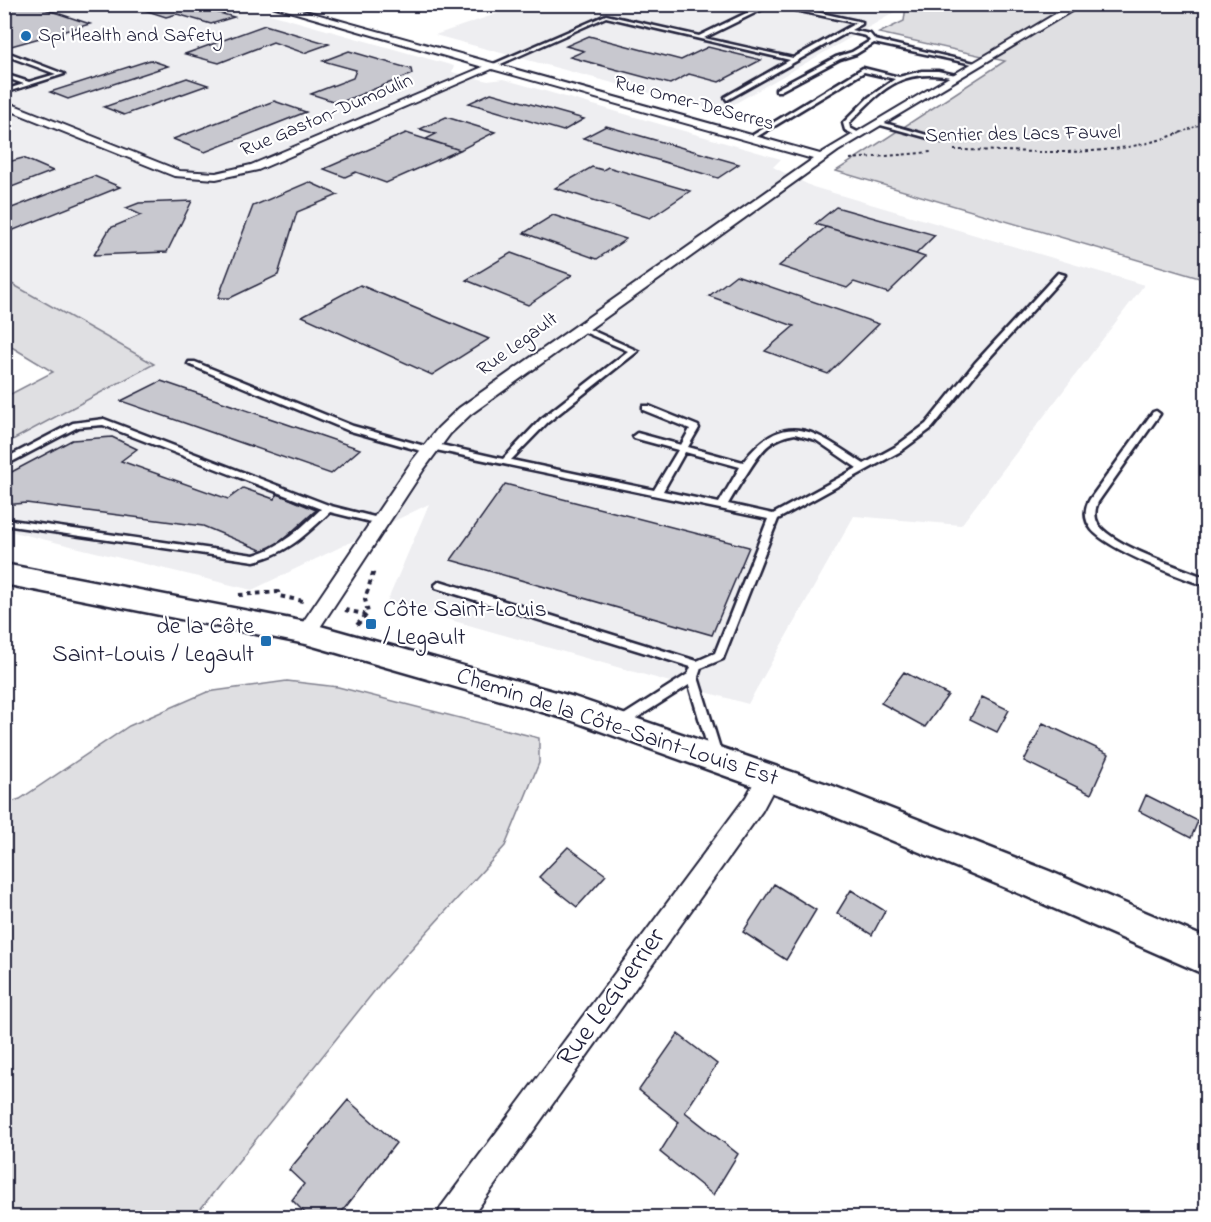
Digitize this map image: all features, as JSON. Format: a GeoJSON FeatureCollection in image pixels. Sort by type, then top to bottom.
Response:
{"type":"FeatureCollection","features":[{"type":"Feature","properties":{"kind":"street","name":"Rue Omer-DeSerres"},"geometry":{"type":"LineString","coordinates":[[269,4],[821,158]]}},
{"type":"Feature","properties":{"kind":"street"},"geometry":{"type":"LineString","coordinates":[[821,158],[1079,4]]}},
{"type":"Feature","properties":{"kind":"street","name":"Rue Gaston-Dumoulin"},"geometry":{"type":"LineString","coordinates":[[4,104],[173,173],[195,177],[222,176],[263,165],[492,66]]}},
{"type":"Feature","properties":{"kind":"street","name":"Rue Legault"},"geometry":{"type":"LineString","coordinates":[[306,633],[430,448],[465,411],[821,158]]}},
{"type":"Feature","properties":{"kind":"street","name":"Chemin de la Côte-Saint-Louis Est"},"geometry":{"type":"LineString","coordinates":[[4,574],[306,633],[477,680],[617,724],[769,777],[1025,878],[1206,957]]}},
{"type":"Feature","properties":{"kind":"street","name":"Rue LeGuerrier"},"geometry":{"type":"LineString","coordinates":[[452,1218],[754,804],[769,777]]}},
{"type":"Feature","properties":{"kind":"lane"},"geometry":{"type":"LineString","coordinates":[[700,38],[770,4],[860,23],[727,98]]}},
{"type":"Feature","properties":{"kind":"lane"},"geometry":{"type":"LineString","coordinates":[[492,66],[606,16],[794,60]]}},
{"type":"Feature","properties":{"kind":"lane"},"geometry":{"type":"LineString","coordinates":[[847,30],[868,34],[873,41],[977,64]]}},
{"type":"Feature","properties":{"kind":"lane"},"geometry":{"type":"LineString","coordinates":[[778,90],[838,57],[854,53],[873,41]]}},
{"type":"Feature","properties":{"kind":"lane"},"geometry":{"type":"LineString","coordinates":[[4,49],[12,52],[7,56]]}},
{"type":"Feature","properties":{"kind":"lane"},"geometry":{"type":"LineString","coordinates":[[4,92],[61,74],[7,56]]}},
{"type":"Feature","properties":{"kind":"lane"},"geometry":{"type":"LineString","coordinates":[[751,138],[863,70],[899,78]]}},
{"type":"Feature","properties":{"kind":"lane"},"geometry":{"type":"LineString","coordinates":[[859,135],[847,129],[846,123],[872,96],[899,78],[924,70],[957,76]]}},
{"type":"Feature","properties":{"kind":"lane"},"geometry":{"type":"LineString","coordinates":[[4,75],[29,84]]}},
{"type":"Feature","properties":{"kind":"lane","name":"Sentier des Lacs Fauvel"},"geometry":{"type":"LineString","coordinates":[[879,123],[945,141]]}},
{"type":"Feature","properties":{"kind":"lane"},"geometry":{"type":"LineString","coordinates":[[440,585],[697,665],[719,656],[774,517],[898,449],[929,426],[978,366],[1061,275]]}},
{"type":"Feature","properties":{"kind":"lane"},"geometry":{"type":"LineString","coordinates":[[505,462],[544,421],[634,351],[579,328]]}},
{"type":"Feature","properties":{"kind":"lane"},"geometry":{"type":"LineString","coordinates":[[192,364],[350,428],[430,448],[774,517]]}},
{"type":"Feature","properties":{"kind":"lane"},"geometry":{"type":"LineString","coordinates":[[646,408],[695,428],[657,493]]}},
{"type":"Feature","properties":{"kind":"lane"},"geometry":{"type":"LineString","coordinates":[[1156,414],[1093,501],[1090,518],[1096,528],[1113,541],[1206,582]]}},
{"type":"Feature","properties":{"kind":"lane"},"geometry":{"type":"LineString","coordinates":[[4,463],[76,425],[104,422],[328,508],[379,521]]}},
{"type":"Feature","properties":{"kind":"lane"},"geometry":{"type":"LineString","coordinates":[[723,506],[763,442],[771,437],[792,433],[812,435],[864,468]]}},
{"type":"Feature","properties":{"kind":"lane"},"geometry":{"type":"LineString","coordinates":[[637,436],[747,466]]}},
{"type":"Feature","properties":{"kind":"lane"},"geometry":{"type":"LineString","coordinates":[[4,522],[254,558],[278,551],[328,508]]}},
{"type":"Feature","properties":{"kind":"lane"},"geometry":{"type":"LineString","coordinates":[[617,724],[692,677],[697,665]]}},
{"type":"Feature","properties":{"kind":"lane"},"geometry":{"type":"LineString","coordinates":[[692,677],[717,759]]}},
{"type":"Feature","properties":{"kind":"path","name":"Sentier des Lacs Fauvel"},"geometry":{"type":"LineString","coordinates":[[947,151],[1116,151],[1160,141],[1206,122]]}},
{"type":"Feature","properties":{"kind":"path","name":"Sentier des Lacs Fauvel"},"geometry":{"type":"LineString","coordinates":[[846,159],[938,152]]}},
{"type":"Feature","properties":{"kind":"path"},"geometry":{"type":"LineString","coordinates":[[365,614],[368,613],[365,599],[368,584],[376,567]]}},
{"type":"Feature","properties":{"kind":"path"},"geometry":{"type":"LineString","coordinates":[[234,595],[278,592],[279,596]]}},
{"type":"Feature","properties":{"kind":"shaded area"},"geometry":{"type":"Polygon","coordinates":[[[902,4],[906,6],[720,112],[435,35],[522,5],[902,4]]]}},
{"type":"Feature","properties":{"kind":"shaded area"},"geometry":{"type":"Polygon","coordinates":[[[5,5],[238,5],[454,66],[452,72],[488,81],[503,79],[781,159],[773,167],[813,187],[1144,285],[961,525],[854,516],[748,704],[387,602],[429,504],[252,590],[5,530],[5,443],[154,364],[5,280],[5,5]]]}},
{"type":"Feature","properties":{"kind":"shaded area"},"geometry":{"type":"Polygon","coordinates":[[[902,5],[1206,5],[1206,280],[836,171],[1005,61],[879,33],[904,21],[906,6],[902,5]]]}},
{"type":"Feature","properties":{"kind":"shaded area"},"geometry":{"type":"Polygon","coordinates":[[[5,280],[154,364],[5,444],[5,397],[53,372],[5,343],[5,280]]]}},
{"type":"Feature","properties":{"kind":"shaded area"},"geometry":{"type":"Polygon","coordinates":[[[287,681],[338,687],[539,738],[539,763],[505,846],[384,979],[194,1217],[5,1217],[5,804],[20,799],[129,726],[207,692],[287,681]]]}},
{"type":"Feature","properties":{"kind":"building","name":"Spi Health and Safety"},"geometry":{"type":"Polygon","coordinates":[[[4,4],[30,4],[90,24],[4,48],[4,4]]]}},
{"type":"Feature","properties":{"kind":"building"},"geometry":{"type":"Polygon","coordinates":[[[143,4],[186,4],[234,17],[211,24],[177,14],[166,17],[135,7],[143,4]]]}},
{"type":"Feature","properties":{"kind":"building"},"geometry":{"type":"Polygon","coordinates":[[[265,25],[329,44],[304,53],[273,42],[219,63],[185,54],[265,25]]]}},
{"type":"Feature","properties":{"kind":"building"},"geometry":{"type":"Polygon","coordinates":[[[589,36],[681,60],[708,47],[761,60],[719,82],[689,74],[670,84],[570,57],[584,51],[566,46],[589,36]]]}},
{"type":"Feature","properties":{"kind":"building"},"geometry":{"type":"Polygon","coordinates":[[[349,51],[411,69],[412,74],[339,103],[311,94],[353,78],[356,70],[323,61],[349,51]]]}},
{"type":"Feature","properties":{"kind":"building"},"geometry":{"type":"Polygon","coordinates":[[[150,60],[168,66],[68,99],[50,92],[150,60]]]}},
{"type":"Feature","properties":{"kind":"building"},"geometry":{"type":"Polygon","coordinates":[[[187,78],[208,85],[124,115],[104,107],[187,78]]]}},
{"type":"Feature","properties":{"kind":"building"},"geometry":{"type":"Polygon","coordinates":[[[491,93],[584,119],[563,131],[469,103],[491,93]]]}},
{"type":"Feature","properties":{"kind":"building"},"geometry":{"type":"Polygon","coordinates":[[[274,101],[306,112],[205,152],[173,139],[274,101]]]}},
{"type":"Feature","properties":{"kind":"building"},"geometry":{"type":"Polygon","coordinates":[[[446,117],[495,132],[460,150],[426,139],[436,134],[420,129],[446,117]]]}},
{"type":"Feature","properties":{"kind":"building"},"geometry":{"type":"Polygon","coordinates":[[[606,126],[739,164],[718,178],[583,138],[606,126]]]}},
{"type":"Feature","properties":{"kind":"building"},"geometry":{"type":"Polygon","coordinates":[[[406,133],[460,150],[386,183],[356,172],[345,177],[324,169],[406,133]]]}},
{"type":"Feature","properties":{"kind":"building"},"geometry":{"type":"Polygon","coordinates":[[[23,158],[53,171],[4,190],[4,163],[23,158]]]}},
{"type":"Feature","properties":{"kind":"building"},"geometry":{"type":"Polygon","coordinates":[[[592,167],[603,170],[608,167],[690,191],[650,218],[555,188],[592,167]]]}},
{"type":"Feature","properties":{"kind":"building"},"geometry":{"type":"Polygon","coordinates":[[[94,176],[120,187],[4,234],[4,211],[94,176]]]}},
{"type":"Feature","properties":{"kind":"building"},"geometry":{"type":"Polygon","coordinates":[[[309,182],[338,195],[297,212],[278,275],[230,298],[218,298],[253,206],[309,182]]]}},
{"type":"Feature","properties":{"kind":"building"},"geometry":{"type":"Polygon","coordinates":[[[192,201],[167,252],[94,255],[110,228],[141,215],[126,208],[139,203],[192,201]]]}},
{"type":"Feature","properties":{"kind":"building"},"geometry":{"type":"Polygon","coordinates":[[[836,207],[935,235],[916,254],[815,224],[836,207]]]}},
{"type":"Feature","properties":{"kind":"building"},"geometry":{"type":"Polygon","coordinates":[[[553,215],[626,239],[597,259],[524,233],[553,215]]]}},
{"type":"Feature","properties":{"kind":"building"},"geometry":{"type":"Polygon","coordinates":[[[826,227],[925,257],[888,293],[854,282],[847,288],[779,266],[826,227]]]}},
{"type":"Feature","properties":{"kind":"building"},"geometry":{"type":"Polygon","coordinates":[[[511,253],[572,275],[528,305],[466,280],[511,253]]]}},
{"type":"Feature","properties":{"kind":"building"},"geometry":{"type":"Polygon","coordinates":[[[736,275],[879,324],[828,374],[765,351],[794,326],[709,296],[736,275]]]}},
{"type":"Feature","properties":{"kind":"building"},"geometry":{"type":"Polygon","coordinates":[[[360,285],[489,339],[432,375],[302,316],[360,285]]]}},
{"type":"Feature","properties":{"kind":"building"},"geometry":{"type":"Polygon","coordinates":[[[161,381],[360,449],[331,474],[121,401],[161,381]]]}},
{"type":"Feature","properties":{"kind":"building"},"geometry":{"type":"Polygon","coordinates":[[[112,437],[137,449],[121,461],[228,499],[243,488],[274,499],[278,494],[316,510],[268,553],[203,526],[26,503],[4,505],[4,476],[72,440],[112,437]]]}},
{"type":"Feature","properties":{"kind":"building"},"geometry":{"type":"Polygon","coordinates":[[[505,484],[749,547],[712,635],[451,560],[505,484]]]}},
{"type":"Feature","properties":{"kind":"building"},"geometry":{"type":"Polygon","coordinates":[[[904,672],[948,695],[925,727],[881,703],[904,672]]]}},
{"type":"Feature","properties":{"kind":"building"},"geometry":{"type":"Polygon","coordinates":[[[982,697],[1009,710],[997,732],[970,719],[982,697]]]}},
{"type":"Feature","properties":{"kind":"building"},"geometry":{"type":"Polygon","coordinates":[[[1043,723],[1109,754],[1091,794],[1024,761],[1043,723]]]}},
{"type":"Feature","properties":{"kind":"building"},"geometry":{"type":"Polygon","coordinates":[[[1146,795],[1198,821],[1191,838],[1139,811],[1146,795]]]}},
{"type":"Feature","properties":{"kind":"building"},"geometry":{"type":"Polygon","coordinates":[[[568,847],[606,875],[577,907],[539,877],[568,847]]]}},
{"type":"Feature","properties":{"kind":"building"},"geometry":{"type":"Polygon","coordinates":[[[774,884],[816,910],[786,960],[743,932],[774,884]]]}},
{"type":"Feature","properties":{"kind":"building"},"geometry":{"type":"Polygon","coordinates":[[[851,890],[885,911],[872,935],[837,913],[851,890]]]}},
{"type":"Feature","properties":{"kind":"building"},"geometry":{"type":"Polygon","coordinates":[[[678,1034],[717,1064],[685,1112],[738,1154],[713,1195],[660,1152],[679,1122],[639,1090],[678,1034]]]}},
{"type":"Feature","properties":{"kind":"building"},"geometry":{"type":"Polygon","coordinates":[[[348,1100],[396,1143],[337,1218],[310,1218],[292,1200],[304,1184],[289,1170],[348,1100]]]}},
{"type":"Feature","properties":{"kind":"place","name":"Spi Health and Safety"},"geometry":{"type":"Point","coordinates":[26,36]}},
{"type":"Feature","properties":{"kind":"place","name":"Côte Saint-Louis / Legault"},"geometry":{"type":"Point","coordinates":[371,624]}},
{"type":"Feature","properties":{"kind":"place","name":"de la Côte Saint-Louis / Legault"},"geometry":{"type":"Point","coordinates":[266,641]}}]}
